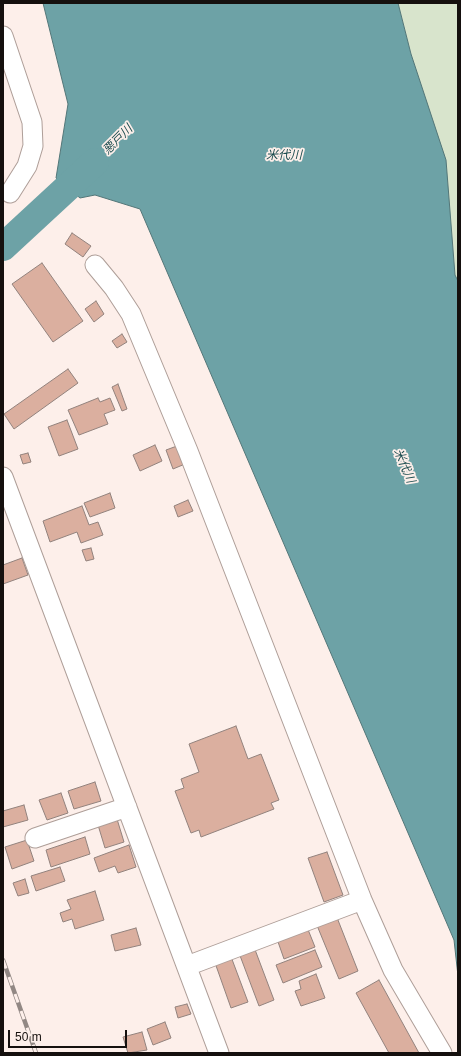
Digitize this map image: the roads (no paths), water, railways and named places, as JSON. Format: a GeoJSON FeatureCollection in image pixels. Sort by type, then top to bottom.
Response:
{"type":"FeatureCollection","features":[{"type":"Feature","properties":{"kind":"street"},"geometry":{"type":"LineString","coordinates":[[3,36],[32,122],[33,146],[27,166],[10,193]]}},
{"type":"Feature","properties":{"kind":"street"},"geometry":{"type":"LineString","coordinates":[[95,265],[114,288],[131,314],[188,451],[362,900],[393,970],[442,1053]]}},
{"type":"Feature","properties":{"kind":"street"},"geometry":{"type":"LineString","coordinates":[[3,477],[219,1053]]}},
{"type":"Feature","properties":{"kind":"street"},"geometry":{"type":"LineString","coordinates":[[35,838],[127,807]]}},
{"type":"Feature","properties":{"kind":"street"},"geometry":{"type":"LineString","coordinates":[[186,966],[362,900]]}},
{"type":"Feature","properties":{"kind":"water","name":"米代川"},"geometry":{"type":"Polygon","coordinates":[[[43,3],[398,3],[411,54],[446,160],[455,275],[458,281],[458,976],[454,940],[140,209],[95,195],[80,198],[56,178],[68,104],[43,3]]]}},
{"type":"Feature","properties":{"kind":"waterway","name":"悪戸川"},"geometry":{"type":"LineString","coordinates":[[3,247],[95,162]]}},
{"type":"Feature","properties":{"kind":"railway"},"geometry":{"type":"LineString","coordinates":[[3,960],[36,1053]]}}]}
